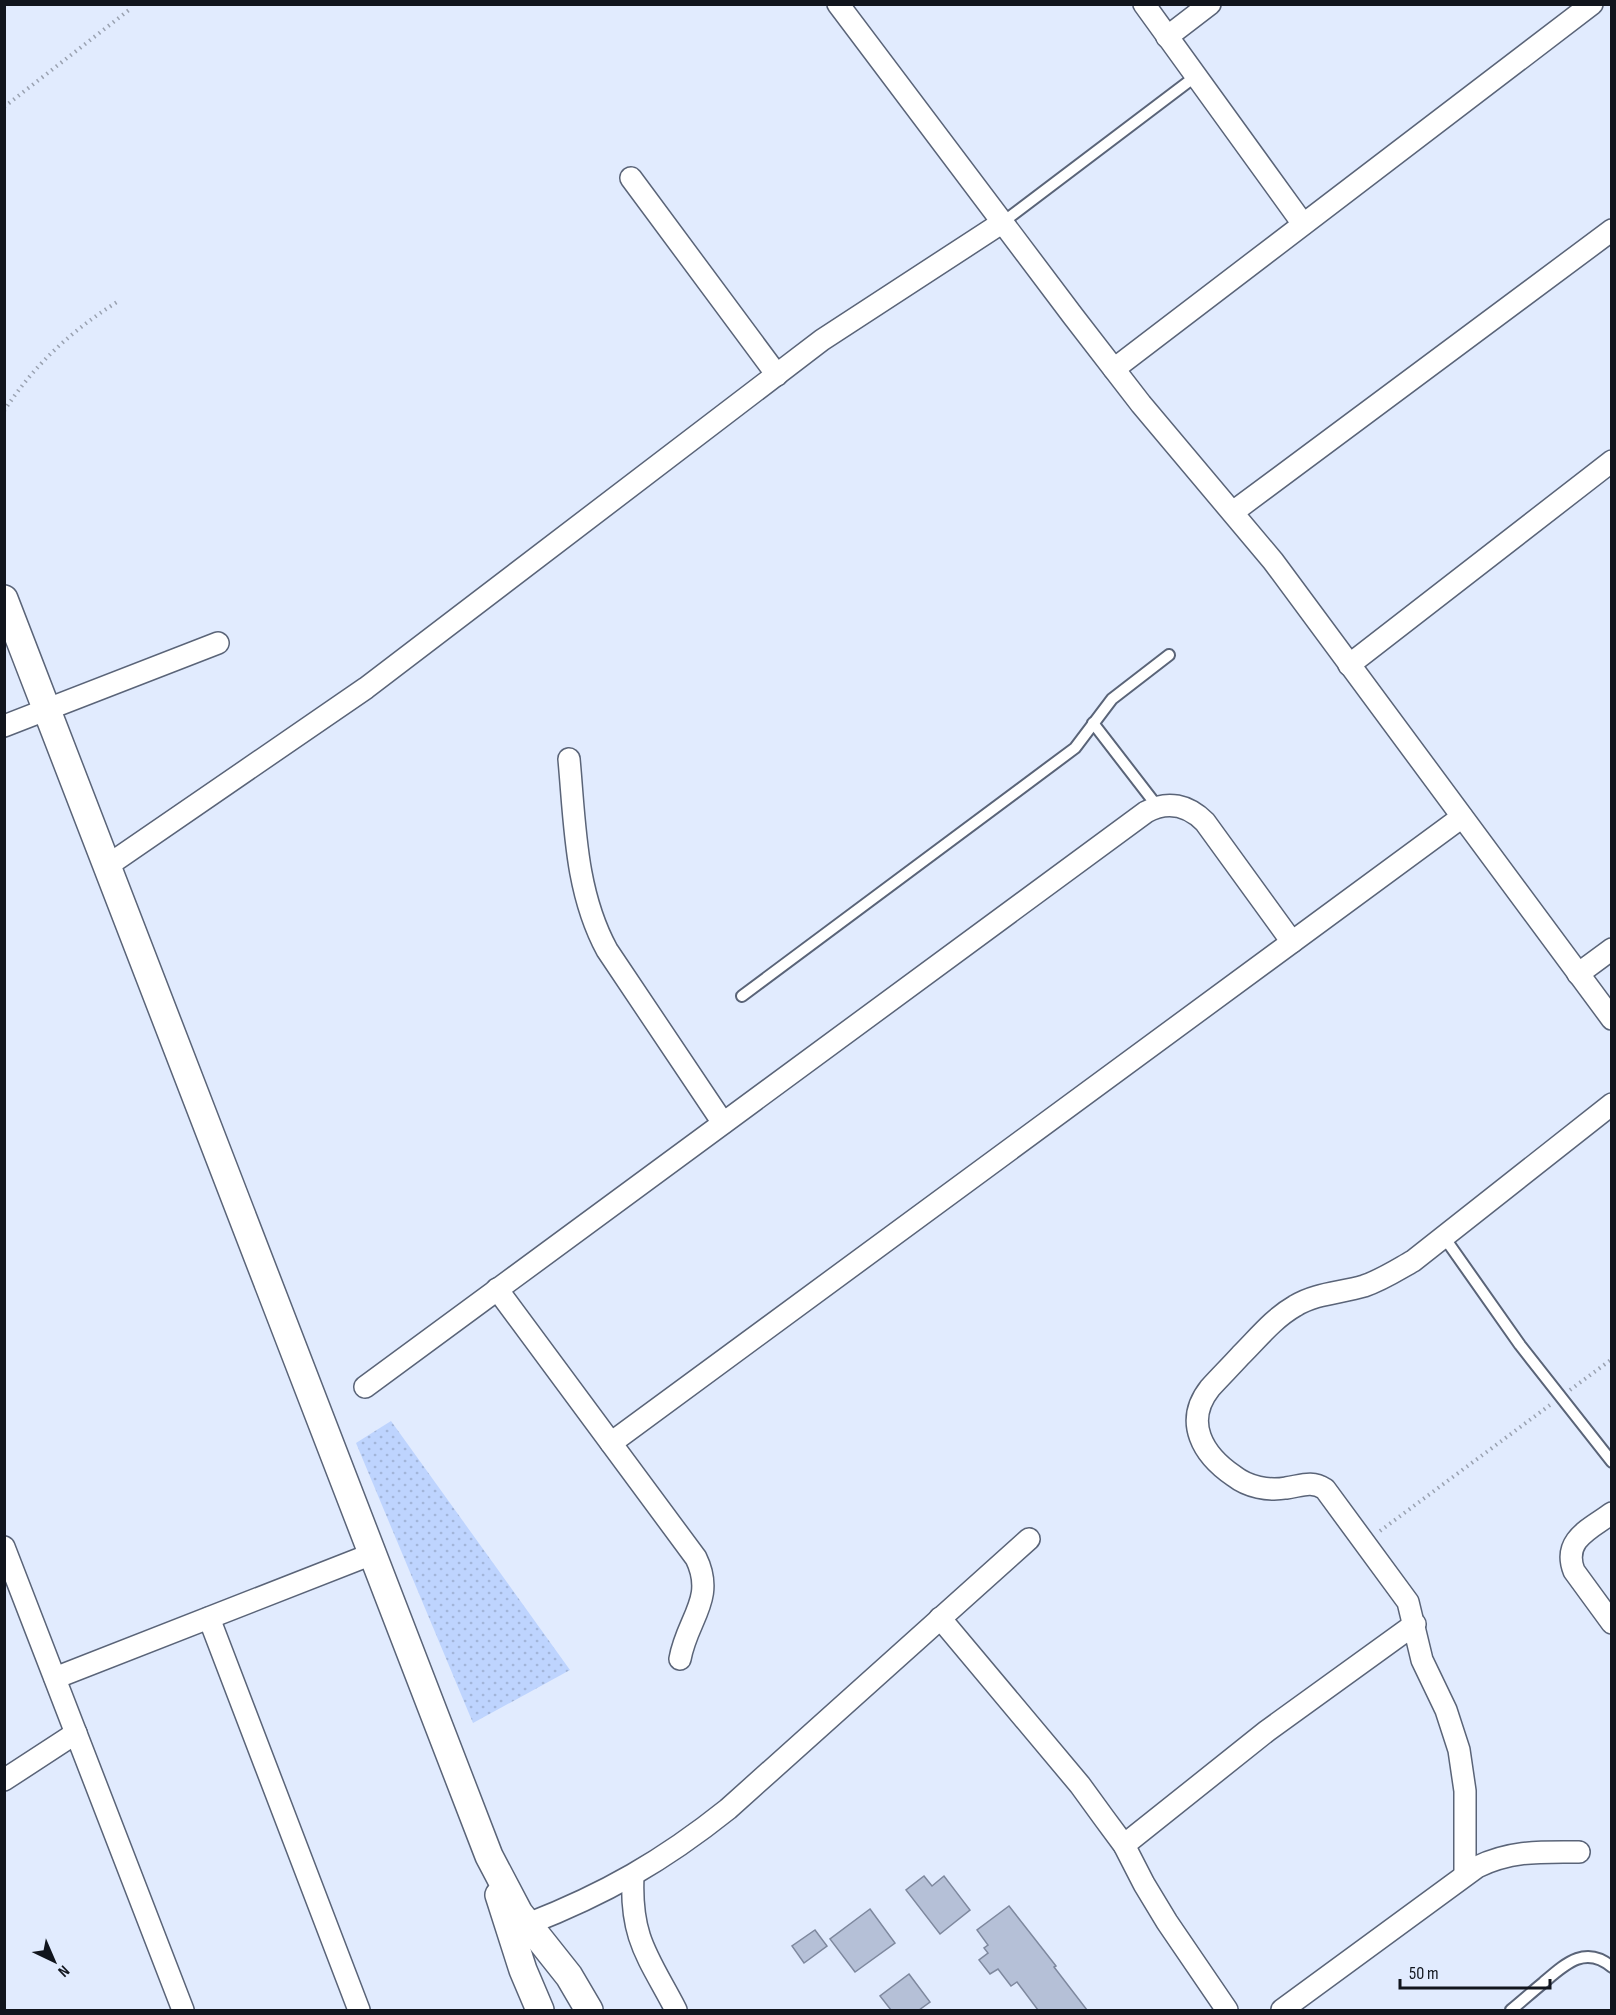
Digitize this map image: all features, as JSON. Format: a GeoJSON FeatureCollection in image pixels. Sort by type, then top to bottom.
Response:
{"type":"FeatureCollection","features":[{"type":"Feature","properties":{"kind":"street"},"geometry":{"type":"LineString","coordinates":[[838,4],[1072,316],[1141,404],[1233,512],[1298,594],[1611,1019]]}},
{"type":"Feature","properties":{"kind":"street"},"geometry":{"type":"LineString","coordinates":[[1144,4],[1304,224]]}},
{"type":"Feature","properties":{"kind":"street"},"geometry":{"type":"LineString","coordinates":[[1167,37],[1210,4]]}},
{"type":"Feature","properties":{"kind":"street"},"geometry":{"type":"LineString","coordinates":[[1114,369],[1592,4]]}},
{"type":"Feature","properties":{"kind":"street"},"geometry":{"type":"LineString","coordinates":[[631,178],[777,375]]}},
{"type":"Feature","properties":{"kind":"street"},"geometry":{"type":"LineString","coordinates":[[107,866],[366,688],[822,340],[1003,222]]}},
{"type":"Feature","properties":{"kind":"street"},"geometry":{"type":"LineString","coordinates":[[1233,512],[1611,230]]}},
{"type":"Feature","properties":{"kind":"street"},"geometry":{"type":"LineString","coordinates":[[1349,665],[1611,461]]}},
{"type":"Feature","properties":{"kind":"street"},"geometry":{"type":"LineString","coordinates":[[4,599],[489,1856],[509,1896],[569,1976],[589,2010]]}},
{"type":"Feature","properties":{"kind":"street"},"geometry":{"type":"LineString","coordinates":[[4,726],[218,643]]}},
{"type":"Feature","properties":{"kind":"street"},"geometry":{"type":"LineString","coordinates":[[569,759],[580,873],[593,920],[608,950],[723,1123]]}},
{"type":"Feature","properties":{"kind":"street"},"geometry":{"type":"LineString","coordinates":[[365,1387],[1157,806],[1169,804],[1183,807],[1195,812],[1205,822],[1292,942]]}},
{"type":"Feature","properties":{"kind":"street"},"geometry":{"type":"LineString","coordinates":[[611,1443],[1462,817]]}},
{"type":"Feature","properties":{"kind":"street"},"geometry":{"type":"LineString","coordinates":[[1578,974],[1611,949]]}},
{"type":"Feature","properties":{"kind":"street"},"geometry":{"type":"LineString","coordinates":[[1465,1875],[1466,1805],[1463,1770],[1449,1720],[1422,1660],[1408,1602],[1330,1494],[1319,1486],[1306,1483],[1286,1488],[1258,1487],[1236,1478],[1211,1457],[1201,1440],[1198,1431],[1198,1412],[1209,1390],[1280,1316],[1311,1298],[1364,1286],[1413,1261],[1611,1104]]}},
{"type":"Feature","properties":{"kind":"street"},"geometry":{"type":"LineString","coordinates":[[497,1289],[696,1558],[701,1568],[704,1578],[702,1600],[686,1634],[680,1659]]}},
{"type":"Feature","properties":{"kind":"street"},"geometry":{"type":"LineString","coordinates":[[1611,1513],[1574,1542],[1570,1551],[1570,1561],[1574,1571],[1611,1623]]}},
{"type":"Feature","properties":{"kind":"street"},"geometry":{"type":"LineString","coordinates":[[528,1923],[599,1894],[633,1876],[666,1856],[728,1809],[1029,1539]]}},
{"type":"Feature","properties":{"kind":"street"},"geometry":{"type":"LineString","coordinates":[[4,1547],[183,2010]]}},
{"type":"Feature","properties":{"kind":"street"},"geometry":{"type":"LineString","coordinates":[[55,1678],[372,1554]]}},
{"type":"Feature","properties":{"kind":"street"},"geometry":{"type":"LineString","coordinates":[[209,1618],[359,2010]]}},
{"type":"Feature","properties":{"kind":"street"},"geometry":{"type":"LineString","coordinates":[[940,1618],[1080,1785],[1124,1845],[1167,1922],[1227,2010]]}},
{"type":"Feature","properties":{"kind":"street"},"geometry":{"type":"LineString","coordinates":[[1124,1845],[1267,1731],[1415,1624]]}},
{"type":"Feature","properties":{"kind":"street"},"geometry":{"type":"LineString","coordinates":[[4,1780],[76,1733]]}},
{"type":"Feature","properties":{"kind":"street"},"geometry":{"type":"LineString","coordinates":[[1282,2010],[1477,1866],[1518,1853],[1579,1852]]}},
{"type":"Feature","properties":{"kind":"street"},"geometry":{"type":"LineString","coordinates":[[489,1856],[510,1932],[540,2010]]}},
{"type":"Feature","properties":{"kind":"street"},"geometry":{"type":"LineString","coordinates":[[633,1876],[633,1906],[638,1934],[648,1962],[676,2010]]}},
{"type":"Feature","properties":{"kind":"lane"},"geometry":{"type":"LineString","coordinates":[[1003,222],[1196,76]]}},
{"type":"Feature","properties":{"kind":"lane"},"geometry":{"type":"LineString","coordinates":[[742,996],[1075,748],[1105,707],[1120,692],[1169,655]]}},
{"type":"Feature","properties":{"kind":"lane"},"geometry":{"type":"LineString","coordinates":[[1093,723],[1157,806]]}},
{"type":"Feature","properties":{"kind":"lane"},"geometry":{"type":"LineString","coordinates":[[1444,1237],[1560,1398],[1611,1462]]}},
{"type":"Feature","properties":{"kind":"lane"},"geometry":{"type":"LineString","coordinates":[[1511,2010],[1574,1959],[1587,1957],[1599,1959],[1611,1967]]}},
{"type":"Feature","properties":{"kind":"path"},"geometry":{"type":"LineString","coordinates":[[4,106],[129,10]]}},
{"type":"Feature","properties":{"kind":"path"},"geometry":{"type":"LineString","coordinates":[[4,411],[32,372],[51,352],[71,334],[117,302]]}},
{"type":"Feature","properties":{"kind":"path"},"geometry":{"type":"LineString","coordinates":[[1365,1542],[1611,1359]]}},
{"type":"Feature","properties":{"kind":"shaded area"},"geometry":{"type":"Polygon","coordinates":[[[391,1421],[570,1670],[473,1723],[356,1443],[391,1421]]]}},
{"type":"Feature","properties":{"kind":"building"},"geometry":{"type":"Polygon","coordinates":[[[924,1876],[932,1886],[944,1876],[970,1910],[940,1934],[906,1890],[924,1876]]]}},
{"type":"Feature","properties":{"kind":"building"},"geometry":{"type":"Polygon","coordinates":[[[1009,1906],[1087,2010],[1038,2010],[1017,1982],[1011,1986],[998,1969],[990,1974],[979,1960],[988,1953],[984,1948],[988,1945],[977,1930],[1009,1906]]]}},
{"type":"Feature","properties":{"kind":"building"},"geometry":{"type":"Polygon","coordinates":[[[870,1909],[895,1943],[855,1972],[830,1939],[870,1909]]]}},
{"type":"Feature","properties":{"kind":"building"},"geometry":{"type":"Polygon","coordinates":[[[815,1930],[827,1946],[804,1963],[792,1946],[815,1930]]]}},
{"type":"Feature","properties":{"kind":"building"},"geometry":{"type":"Polygon","coordinates":[[[909,1974],[930,2002],[919,2010],[891,2010],[880,1996],[909,1974]]]}}]}
